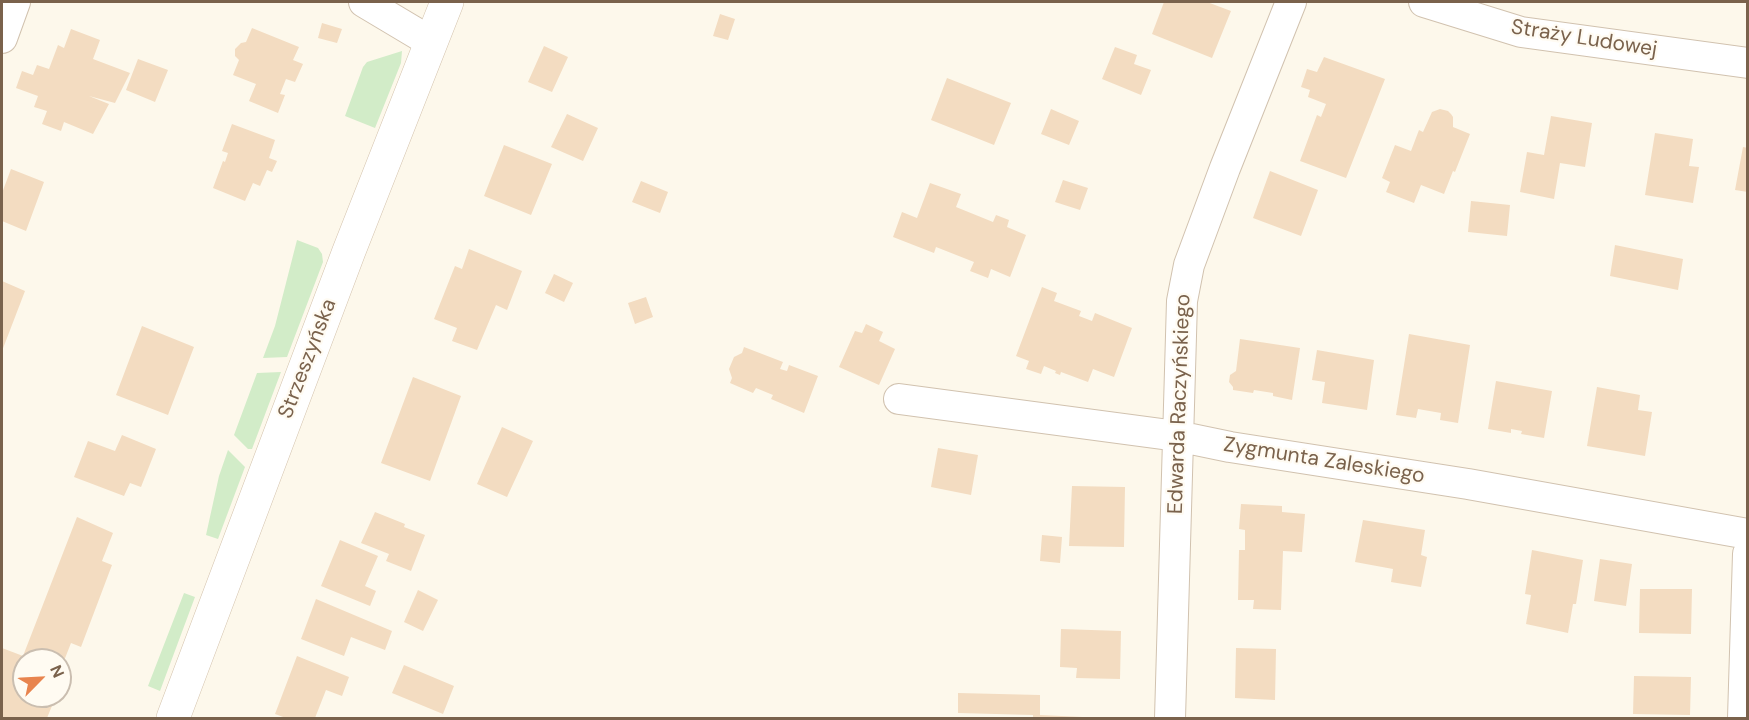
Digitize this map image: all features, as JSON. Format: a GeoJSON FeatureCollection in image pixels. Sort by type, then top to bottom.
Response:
{"type":"FeatureCollection","features":[{"type":"Feature","properties":{"kind":"street"},"geometry":{"type":"LineString","coordinates":[[2,38],[15,2]]}},
{"type":"Feature","properties":{"kind":"street"},"geometry":{"type":"LineString","coordinates":[[364,2],[431,42]]}},
{"type":"Feature","properties":{"kind":"street","name":"Strzeszyńska"},"geometry":{"type":"LineString","coordinates":[[173,718],[349,251],[447,2]]}},
{"type":"Feature","properties":{"kind":"street","name":"Edwarda Raczyńskiego"},"geometry":{"type":"LineString","coordinates":[[1170,718],[1182,301],[1189,265],[1291,2]]}},
{"type":"Feature","properties":{"kind":"street","name":"Straży Ludowej"},"geometry":{"type":"LineString","coordinates":[[1424,2],[1521,32],[1748,63]]}},
{"type":"Feature","properties":{"kind":"street","name":"Zygmunta Zaleskiego"},"geometry":{"type":"LineString","coordinates":[[899,399],[1177,436],[1230,447],[1468,484],[1748,534]]}},
{"type":"Feature","properties":{"kind":"street"},"geometry":{"type":"LineString","coordinates":[[1743,718],[1748,554]]}},
{"type":"Feature","properties":{"kind":"green space"},"geometry":{"type":"Polygon","coordinates":[[[402,51],[401,63],[375,128],[345,116],[363,67],[367,62],[402,51]]]}},
{"type":"Feature","properties":{"kind":"green space"},"geometry":{"type":"Polygon","coordinates":[[[297,240],[318,248],[323,262],[287,357],[263,358],[275,326],[297,240]]]}},
{"type":"Feature","properties":{"kind":"green space"},"geometry":{"type":"Polygon","coordinates":[[[281,372],[252,449],[248,449],[234,435],[257,373],[281,372]]]}},
{"type":"Feature","properties":{"kind":"green space"},"geometry":{"type":"Polygon","coordinates":[[[228,450],[245,467],[218,539],[206,535],[219,476],[228,450]]]}},
{"type":"Feature","properties":{"kind":"green space"},"geometry":{"type":"Polygon","coordinates":[[[184,593],[195,597],[160,691],[148,686],[184,593]]]}},
{"type":"Feature","properties":{"kind":"building"},"geometry":{"type":"Polygon","coordinates":[[[1164,2],[1207,2],[1231,11],[1212,58],[1152,34],[1164,2]]]}},
{"type":"Feature","properties":{"kind":"building"},"geometry":{"type":"Polygon","coordinates":[[[720,14],[735,19],[728,40],[713,36],[720,14]]]}},
{"type":"Feature","properties":{"kind":"building"},"geometry":{"type":"Polygon","coordinates":[[[322,23],[342,29],[337,43],[318,38],[322,23]]]}},
{"type":"Feature","properties":{"kind":"building"},"geometry":{"type":"Polygon","coordinates":[[[252,28],[299,47],[293,60],[303,64],[295,82],[286,79],[280,94],[285,95],[278,113],[249,101],[256,84],[233,75],[239,60],[235,56],[235,49],[241,43],[246,42],[252,28]]]}},
{"type":"Feature","properties":{"kind":"building"},"geometry":{"type":"Polygon","coordinates":[[[71,29],[100,40],[93,59],[130,73],[115,103],[89,96],[109,104],[93,134],[64,122],[61,131],[42,124],[47,111],[34,107],[38,96],[16,88],[22,71],[33,75],[37,65],[49,69],[58,45],[64,48],[71,29]]]}},
{"type":"Feature","properties":{"kind":"building"},"geometry":{"type":"Polygon","coordinates":[[[544,46],[568,57],[552,92],[528,82],[544,46]]]}},
{"type":"Feature","properties":{"kind":"building"},"geometry":{"type":"Polygon","coordinates":[[[1115,47],[1137,55],[1134,64],[1151,70],[1141,95],[1102,79],[1115,47]]]}},
{"type":"Feature","properties":{"kind":"building"},"geometry":{"type":"Polygon","coordinates":[[[1324,57],[1385,79],[1346,178],[1300,161],[1317,115],[1321,117],[1326,104],[1308,97],[1310,90],[1301,87],[1307,69],[1317,72],[1324,57]]]}},
{"type":"Feature","properties":{"kind":"building"},"geometry":{"type":"Polygon","coordinates":[[[138,59],[168,70],[155,102],[126,90],[138,59]]]}},
{"type":"Feature","properties":{"kind":"building"},"geometry":{"type":"Polygon","coordinates":[[[947,78],[1011,103],[994,145],[931,120],[947,78]]]}},
{"type":"Feature","properties":{"kind":"building"},"geometry":{"type":"Polygon","coordinates":[[[1051,109],[1079,121],[1069,145],[1041,134],[1051,109]]]}},
{"type":"Feature","properties":{"kind":"building"},"geometry":{"type":"Polygon","coordinates":[[[1440,109],[1451,114],[1453,127],[1470,134],[1444,194],[1421,185],[1414,203],[1386,192],[1390,182],[1382,178],[1395,145],[1411,151],[1419,130],[1423,132],[1432,112],[1440,109]]]}},
{"type":"Feature","properties":{"kind":"building"},"geometry":{"type":"Polygon","coordinates":[[[567,114],[598,128],[583,161],[551,147],[567,114]]]}},
{"type":"Feature","properties":{"kind":"building"},"geometry":{"type":"Polygon","coordinates":[[[1551,116],[1592,123],[1585,167],[1560,163],[1554,199],[1520,192],[1527,152],[1544,155],[1551,116]]]}},
{"type":"Feature","properties":{"kind":"building"},"geometry":{"type":"Polygon","coordinates":[[[232,124],[275,140],[269,158],[277,161],[272,172],[267,170],[260,186],[253,183],[245,201],[213,188],[228,153],[222,151],[232,124]]]}},
{"type":"Feature","properties":{"kind":"building"},"geometry":{"type":"Polygon","coordinates":[[[1655,133],[1693,139],[1689,166],[1699,167],[1693,203],[1645,195],[1655,133]]]}},
{"type":"Feature","properties":{"kind":"building"},"geometry":{"type":"Polygon","coordinates":[[[504,145],[552,164],[531,215],[484,196],[504,145]]]}},
{"type":"Feature","properties":{"kind":"building"},"geometry":{"type":"Polygon","coordinates":[[[1743,147],[1748,148],[1748,192],[1735,190],[1743,147]]]}},
{"type":"Feature","properties":{"kind":"building"},"geometry":{"type":"Polygon","coordinates":[[[11,169],[44,182],[26,231],[2,221],[2,193],[11,169]]]}},
{"type":"Feature","properties":{"kind":"building"},"geometry":{"type":"Polygon","coordinates":[[[1270,171],[1318,190],[1301,236],[1253,218],[1270,171]]]}},
{"type":"Feature","properties":{"kind":"building"},"geometry":{"type":"Polygon","coordinates":[[[1063,180],[1088,188],[1080,210],[1055,202],[1063,180]]]}},
{"type":"Feature","properties":{"kind":"building"},"geometry":{"type":"Polygon","coordinates":[[[641,181],[668,192],[660,213],[632,202],[641,181]]]}},
{"type":"Feature","properties":{"kind":"building"},"geometry":{"type":"Polygon","coordinates":[[[930,183],[961,194],[956,207],[993,222],[996,215],[1009,220],[1007,227],[1026,235],[1010,277],[991,269],[988,278],[970,271],[974,262],[936,247],[934,253],[893,237],[902,212],[917,218],[930,183]]]}},
{"type":"Feature","properties":{"kind":"building"},"geometry":{"type":"Polygon","coordinates":[[[1471,201],[1510,205],[1507,236],[1468,232],[1471,201]]]}},
{"type":"Feature","properties":{"kind":"building"},"geometry":{"type":"Polygon","coordinates":[[[1615,245],[1683,259],[1678,290],[1610,276],[1615,245]]]}},
{"type":"Feature","properties":{"kind":"building"},"geometry":{"type":"Polygon","coordinates":[[[469,249],[522,271],[507,310],[496,305],[477,350],[452,341],[457,328],[434,319],[455,266],[462,269],[469,249]]]}},
{"type":"Feature","properties":{"kind":"building"},"geometry":{"type":"Polygon","coordinates":[[[554,274],[573,283],[564,302],[545,293],[554,274]]]}},
{"type":"Feature","properties":{"kind":"building"},"geometry":{"type":"Polygon","coordinates":[[[2,281],[25,291],[2,351],[2,281]]]}},
{"type":"Feature","properties":{"kind":"building"},"geometry":{"type":"Polygon","coordinates":[[[1042,287],[1057,293],[1054,301],[1081,311],[1079,316],[1092,321],[1095,313],[1132,328],[1114,377],[1093,369],[1088,382],[1061,372],[1060,375],[1044,366],[1041,374],[1026,369],[1029,361],[1016,356],[1042,287]]]}},
{"type":"Feature","properties":{"kind":"building"},"geometry":{"type":"Polygon","coordinates":[[[646,297],[653,317],[635,324],[628,303],[646,297]]]}},
{"type":"Feature","properties":{"kind":"building"},"geometry":{"type":"Polygon","coordinates":[[[866,324],[883,332],[879,341],[895,349],[879,385],[839,367],[855,331],[862,333],[866,324]]]}},
{"type":"Feature","properties":{"kind":"building"},"geometry":{"type":"Polygon","coordinates":[[[142,326],[194,347],[168,415],[116,395],[142,326]]]}},
{"type":"Feature","properties":{"kind":"building"},"geometry":{"type":"Polygon","coordinates":[[[1409,334],[1470,345],[1458,423],[1440,420],[1441,413],[1418,409],[1416,418],[1396,415],[1409,334]]]}},
{"type":"Feature","properties":{"kind":"building"},"geometry":{"type":"Polygon","coordinates":[[[1240,339],[1300,348],[1292,400],[1273,396],[1273,393],[1233,390],[1229,382],[1230,375],[1236,371],[1240,339]]]}},
{"type":"Feature","properties":{"kind":"building"},"geometry":{"type":"Polygon","coordinates":[[[744,347],[783,362],[780,369],[787,371],[789,365],[818,376],[804,413],[771,399],[773,395],[756,388],[753,393],[730,383],[732,378],[729,369],[734,357],[742,353],[744,347]]]}},
{"type":"Feature","properties":{"kind":"building"},"geometry":{"type":"Polygon","coordinates":[[[1317,350],[1374,360],[1367,410],[1322,403],[1325,382],[1312,380],[1317,350]]]}},
{"type":"Feature","properties":{"kind":"building"},"geometry":{"type":"Polygon","coordinates":[[[413,377],[461,396],[430,481],[381,463],[413,377]]]}},
{"type":"Feature","properties":{"kind":"building"},"geometry":{"type":"Polygon","coordinates":[[[1496,381],[1552,391],[1544,438],[1521,434],[1522,431],[1511,429],[1511,433],[1488,429],[1496,381]]]}},
{"type":"Feature","properties":{"kind":"building"},"geometry":{"type":"Polygon","coordinates":[[[1597,387],[1640,395],[1638,410],[1652,412],[1645,456],[1587,446],[1597,387]]]}},
{"type":"Feature","properties":{"kind":"building"},"geometry":{"type":"Polygon","coordinates":[[[502,427],[533,441],[507,497],[477,484],[502,427]]]}},
{"type":"Feature","properties":{"kind":"building"},"geometry":{"type":"Polygon","coordinates":[[[122,435],[156,449],[141,487],[130,483],[124,496],[74,477],[88,441],[115,451],[122,435]]]}},
{"type":"Feature","properties":{"kind":"building"},"geometry":{"type":"Polygon","coordinates":[[[938,448],[978,455],[971,495],[931,487],[938,448]]]}},
{"type":"Feature","properties":{"kind":"building"},"geometry":{"type":"Polygon","coordinates":[[[1072,486],[1125,487],[1124,547],[1069,546],[1072,486]]]}},
{"type":"Feature","properties":{"kind":"building"},"geometry":{"type":"Polygon","coordinates":[[[1241,504],[1282,506],[1282,512],[1305,514],[1302,552],[1283,551],[1281,610],[1253,609],[1254,600],[1238,600],[1239,550],[1245,550],[1245,530],[1239,529],[1241,504]]]}},
{"type":"Feature","properties":{"kind":"building"},"geometry":{"type":"Polygon","coordinates":[[[375,512],[425,535],[411,571],[386,561],[389,554],[361,543],[375,512]]]}},
{"type":"Feature","properties":{"kind":"building"},"geometry":{"type":"Polygon","coordinates":[[[77,517],[113,533],[102,561],[112,565],[81,647],[71,643],[69,648],[26,648],[77,517]]]}},
{"type":"Feature","properties":{"kind":"building"},"geometry":{"type":"Polygon","coordinates":[[[1363,520],[1425,530],[1421,555],[1427,557],[1421,587],[1391,582],[1393,569],[1355,562],[1363,520]]]}},
{"type":"Feature","properties":{"kind":"building"},"geometry":{"type":"Polygon","coordinates":[[[1042,535],[1062,537],[1060,563],[1040,561],[1042,535]]]}},
{"type":"Feature","properties":{"kind":"building"},"geometry":{"type":"Polygon","coordinates":[[[340,540],[378,556],[365,586],[376,591],[370,606],[321,586],[340,540]]]}},
{"type":"Feature","properties":{"kind":"building"},"geometry":{"type":"Polygon","coordinates":[[[1532,550],[1583,560],[1576,604],[1573,604],[1568,633],[1526,624],[1531,595],[1525,594],[1532,550]]]}},
{"type":"Feature","properties":{"kind":"building"},"geometry":{"type":"Polygon","coordinates":[[[1600,559],[1632,564],[1626,606],[1594,601],[1600,559]]]}},
{"type":"Feature","properties":{"kind":"building"},"geometry":{"type":"Polygon","coordinates":[[[1640,589],[1692,589],[1691,634],[1639,633],[1640,589]]]}},
{"type":"Feature","properties":{"kind":"building"},"geometry":{"type":"Polygon","coordinates":[[[418,590],[438,600],[423,631],[404,622],[418,590]]]}},
{"type":"Feature","properties":{"kind":"building"},"geometry":{"type":"Polygon","coordinates":[[[316,599],[392,631],[385,650],[351,637],[344,656],[301,639],[316,599]]]}},
{"type":"Feature","properties":{"kind":"building"},"geometry":{"type":"Polygon","coordinates":[[[1061,629],[1121,631],[1120,679],[1076,678],[1077,668],[1060,667],[1061,629]]]}},
{"type":"Feature","properties":{"kind":"building"},"geometry":{"type":"Polygon","coordinates":[[[2,648],[12,652],[12,708],[51,708],[47,718],[2,718],[2,648]]]}},
{"type":"Feature","properties":{"kind":"building"},"geometry":{"type":"Polygon","coordinates":[[[1236,648],[1276,649],[1275,700],[1235,698],[1236,648]]]}},
{"type":"Feature","properties":{"kind":"building"},"geometry":{"type":"Polygon","coordinates":[[[297,656],[349,677],[342,696],[326,690],[315,718],[286,718],[275,714],[297,656]]]}},
{"type":"Feature","properties":{"kind":"building"},"geometry":{"type":"Polygon","coordinates":[[[404,665],[454,686],[443,714],[392,693],[404,665]]]}},
{"type":"Feature","properties":{"kind":"building"},"geometry":{"type":"Polygon","coordinates":[[[1634,676],[1691,677],[1690,715],[1633,714],[1634,676]]]}},
{"type":"Feature","properties":{"kind":"building"},"geometry":{"type":"Polygon","coordinates":[[[958,693],[1040,695],[1040,715],[1083,718],[1033,718],[1033,715],[958,713],[958,693]]]}}]}
